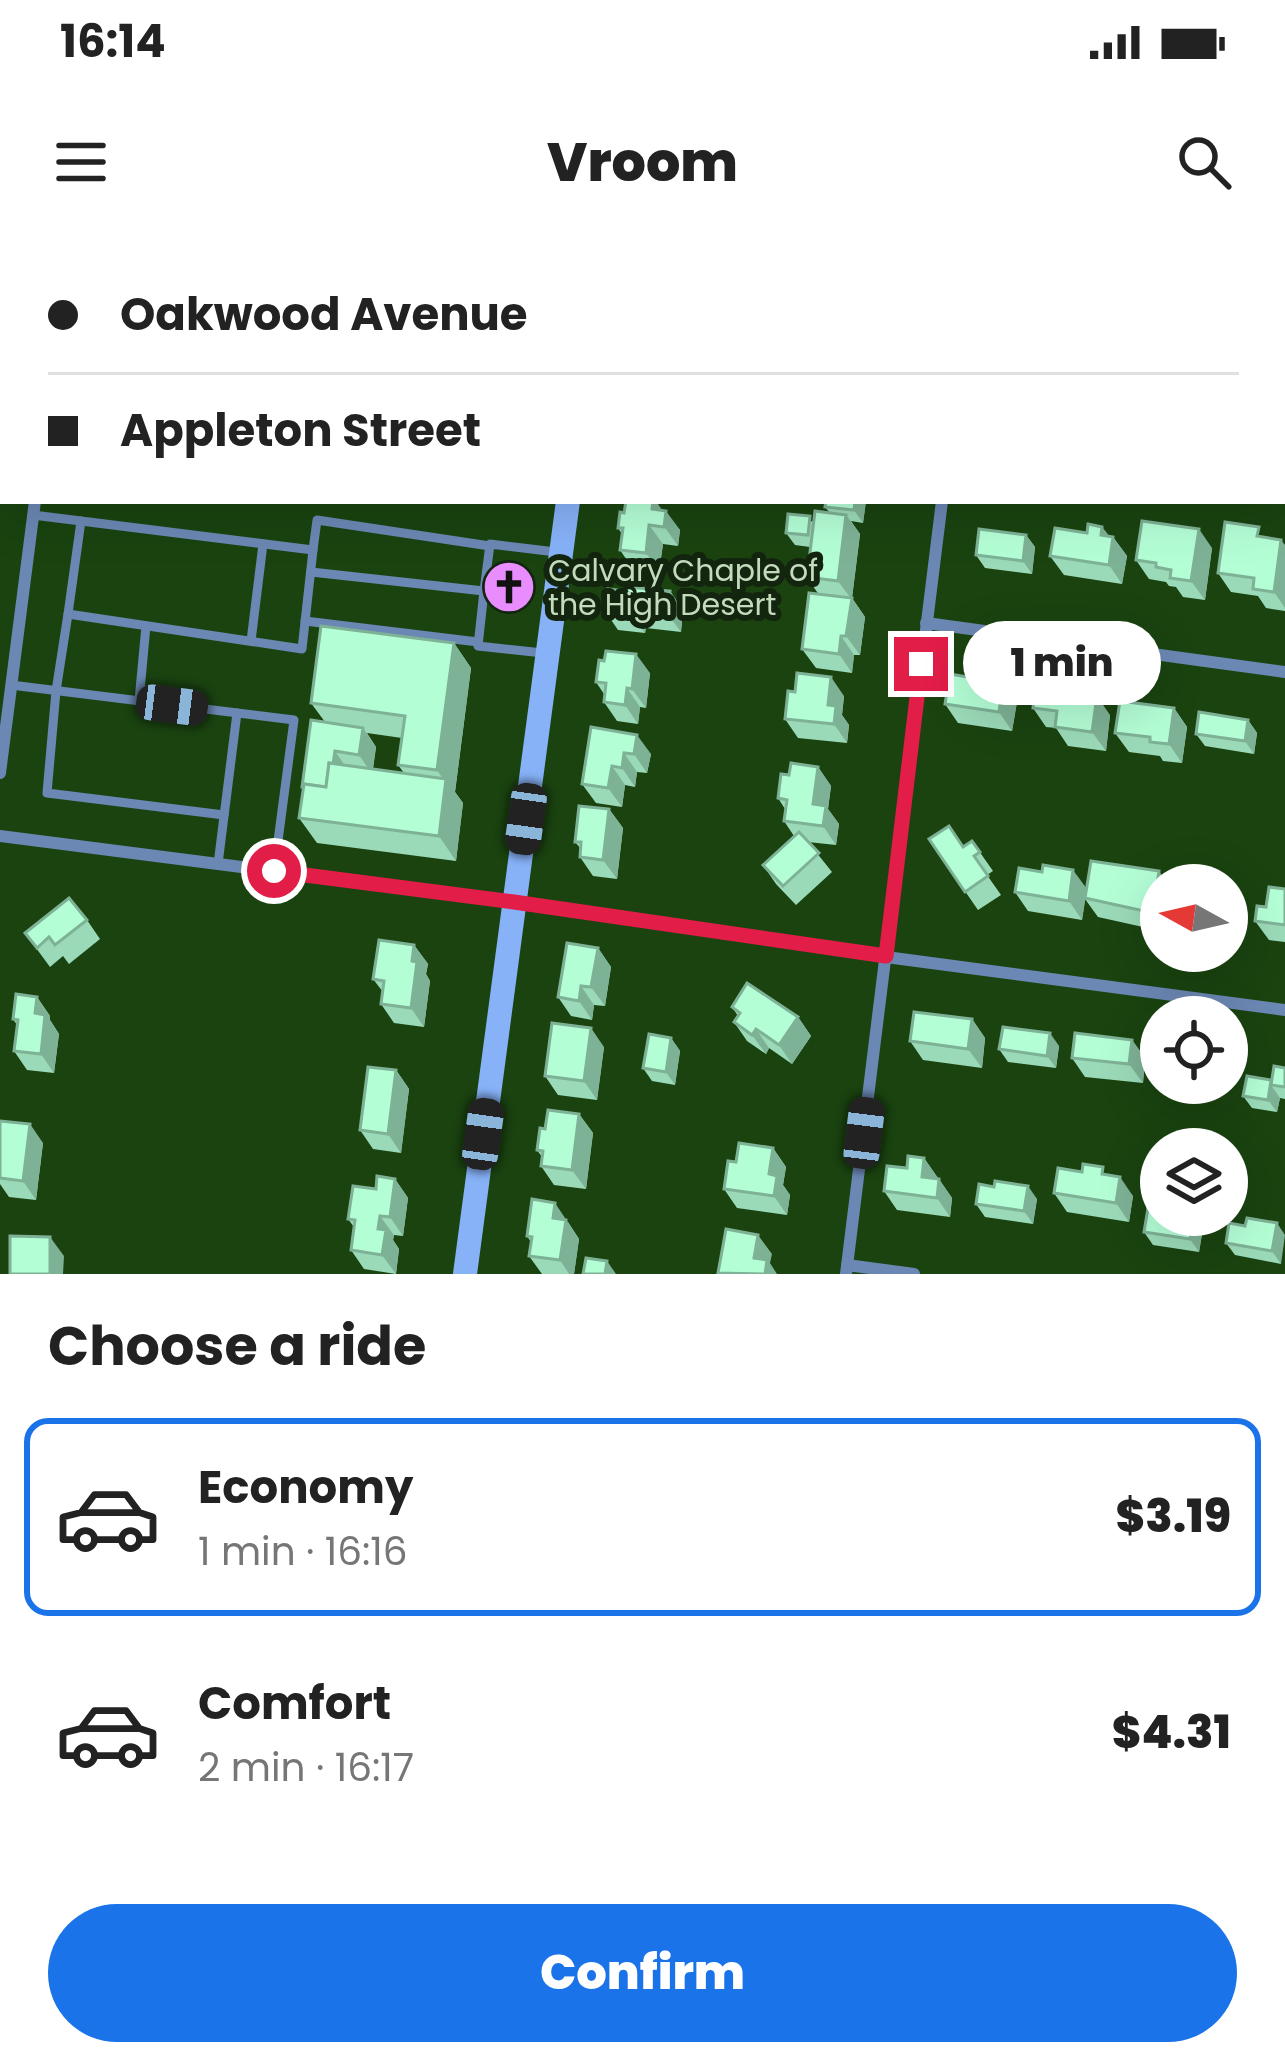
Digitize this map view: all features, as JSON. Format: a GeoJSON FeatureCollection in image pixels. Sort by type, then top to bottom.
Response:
{"type":"FeatureCollection","features":[{"type":"Feature","properties":{"kind":"main road"},"geometry":{"type":"LineString","coordinates":[[465,1274],[568,504]]}},
{"type":"Feature","properties":{"kind":"street"},"geometry":{"type":"LineString","coordinates":[[914,1274],[847,1270],[942,504]]}},
{"type":"Feature","properties":{"kind":"street"},"geometry":{"type":"LineString","coordinates":[[0,773],[34,508]]}},
{"type":"Feature","properties":{"kind":"street"},"geometry":{"type":"LineString","coordinates":[[926,623],[1285,672]]}},
{"type":"Feature","properties":{"kind":"street"},"geometry":{"type":"LineString","coordinates":[[0,836],[1285,1010]]}},
{"type":"Feature","properties":{"kind":"lane"},"geometry":{"type":"LineString","coordinates":[[34,508],[81,521],[313,550]]}},
{"type":"Feature","properties":{"kind":"lane"},"geometry":{"type":"LineString","coordinates":[[68,614],[302,649],[317,520],[561,553]]}},
{"type":"Feature","properties":{"kind":"lane"},"geometry":{"type":"LineString","coordinates":[[81,521],[46,793],[224,815]]}},
{"type":"Feature","properties":{"kind":"lane"},"geometry":{"type":"LineString","coordinates":[[251,641],[263,544]]}},
{"type":"Feature","properties":{"kind":"lane"},"geometry":{"type":"LineString","coordinates":[[490,546],[478,646],[548,653]]}},
{"type":"Feature","properties":{"kind":"lane"},"geometry":{"type":"LineString","coordinates":[[311,572],[484,591]]}},
{"type":"Feature","properties":{"kind":"lane"},"geometry":{"type":"LineString","coordinates":[[305,621],[478,642]]}},
{"type":"Feature","properties":{"kind":"lane"},"geometry":{"type":"LineString","coordinates":[[139,701],[146,626]]}},
{"type":"Feature","properties":{"kind":"lane"},"geometry":{"type":"LineString","coordinates":[[11,685],[294,720],[274,871]]}},
{"type":"Feature","properties":{"kind":"lane"},"geometry":{"type":"LineString","coordinates":[[218,864],[237,713]]}},
{"type":"Feature","properties":{"kind":"building"},"geometry":{"type":"Polygon","coordinates":[[[626,504],[653,504],[652,509],[666,511],[664,527],[649,525],[646,553],[620,550],[623,528],[618,528],[620,512],[624,513],[626,504]]]}},
{"type":"Feature","properties":{"kind":"building"},"geometry":{"type":"Polygon","coordinates":[[[826,504],[855,504],[854,510],[826,504]]]}},
{"type":"Feature","properties":{"kind":"building"},"geometry":{"type":"Polygon","coordinates":[[[815,511],[846,515],[838,581],[807,577],[815,511]]]}},
{"type":"Feature","properties":{"kind":"building"},"geometry":{"type":"Polygon","coordinates":[[[788,514],[810,516],[808,535],[786,533],[788,514]]]}},
{"type":"Feature","properties":{"kind":"building"},"geometry":{"type":"Polygon","coordinates":[[[1142,521],[1199,529],[1191,581],[1170,578],[1171,570],[1136,560],[1142,521]]]}},
{"type":"Feature","properties":{"kind":"building"},"geometry":{"type":"Polygon","coordinates":[[[1225,522],[1259,527],[1257,536],[1281,540],[1274,592],[1253,589],[1254,578],[1218,573],[1225,522]]]}},
{"type":"Feature","properties":{"kind":"building"},"geometry":{"type":"Polygon","coordinates":[[[1088,524],[1102,527],[1101,535],[1113,537],[1109,565],[1050,556],[1055,528],[1087,533],[1088,524]]]}},
{"type":"Feature","properties":{"kind":"building"},"geometry":{"type":"Polygon","coordinates":[[[979,529],[1026,535],[1023,561],[976,555],[979,529]]]}},
{"type":"Feature","properties":{"kind":"building"},"geometry":{"type":"Polygon","coordinates":[[[627,587],[670,591],[667,613],[605,611],[608,589],[626,591],[627,587]]]}},
{"type":"Feature","properties":{"kind":"building"},"geometry":{"type":"Polygon","coordinates":[[[809,593],[852,598],[839,654],[802,649],[809,593]]]}},
{"type":"Feature","properties":{"kind":"building"},"geometry":{"type":"Polygon","coordinates":[[[321,626],[454,643],[437,770],[398,765],[405,716],[311,703],[321,626]]]}},
{"type":"Feature","properties":{"kind":"building"},"geometry":{"type":"Polygon","coordinates":[[[606,651],[636,654],[625,705],[604,702],[606,683],[596,682],[599,660],[604,661],[606,651]]]}},
{"type":"Feature","properties":{"kind":"building"},"geometry":{"type":"Polygon","coordinates":[[[797,673],[831,677],[828,705],[836,706],[834,724],[785,719],[788,691],[795,692],[797,673]]]}},
{"type":"Feature","properties":{"kind":"building"},"geometry":{"type":"Polygon","coordinates":[[[950,674],[1003,683],[999,712],[945,704],[950,674]]]}},
{"type":"Feature","properties":{"kind":"building"},"geometry":{"type":"Polygon","coordinates":[[[1035,688],[1097,696],[1092,732],[1055,727],[1057,711],[1033,708],[1035,688]]]}},
{"type":"Feature","properties":{"kind":"building"},"geometry":{"type":"Polygon","coordinates":[[[1120,701],[1174,708],[1169,744],[1115,733],[1120,701]]]}},
{"type":"Feature","properties":{"kind":"building"},"geometry":{"type":"Polygon","coordinates":[[[1199,712],[1248,720],[1245,741],[1196,734],[1199,712]]]}},
{"type":"Feature","properties":{"kind":"building"},"geometry":{"type":"Polygon","coordinates":[[[311,720],[363,728],[359,755],[335,751],[326,787],[302,787],[311,720]]]}},
{"type":"Feature","properties":{"kind":"building"},"geometry":{"type":"Polygon","coordinates":[[[591,727],[637,735],[634,754],[624,753],[622,768],[612,766],[608,788],[582,784],[591,727]]]}},
{"type":"Feature","properties":{"kind":"building"},"geometry":{"type":"Polygon","coordinates":[[[329,763],[446,779],[439,836],[299,818],[304,784],[326,787],[329,763]]]}},
{"type":"Feature","properties":{"kind":"building"},"geometry":{"type":"Polygon","coordinates":[[[791,763],[818,767],[813,804],[826,806],[823,826],[784,821],[787,800],[778,798],[781,774],[789,775],[791,763]]]}},
{"type":"Feature","properties":{"kind":"building"},"geometry":{"type":"Polygon","coordinates":[[[579,806],[609,809],[603,860],[580,857],[581,842],[575,842],[579,806]]]}},
{"type":"Feature","properties":{"kind":"building"},"geometry":{"type":"Polygon","coordinates":[[[949,826],[963,847],[972,841],[980,852],[974,856],[988,876],[965,892],[929,839],[949,826]]]}},
{"type":"Feature","properties":{"kind":"building"},"geometry":{"type":"Polygon","coordinates":[[[799,832],[819,853],[783,886],[763,865],[799,832]]]}},
{"type":"Feature","properties":{"kind":"building"},"geometry":{"type":"Polygon","coordinates":[[[1091,861],[1140,868],[1140,910],[1085,898],[1091,861]]]}},
{"type":"Feature","properties":{"kind":"building"},"geometry":{"type":"Polygon","coordinates":[[[1043,865],[1073,870],[1069,901],[1015,892],[1019,868],[1042,872],[1043,865]]]}},
{"type":"Feature","properties":{"kind":"building"},"geometry":{"type":"Polygon","coordinates":[[[1269,887],[1285,889],[1285,925],[1255,921],[1257,906],[1266,907],[1269,887]]]}},
{"type":"Feature","properties":{"kind":"building"},"geometry":{"type":"Polygon","coordinates":[[[69,898],[87,920],[55,945],[49,937],[37,948],[25,933],[69,898]]]}},
{"type":"Feature","properties":{"kind":"building"},"geometry":{"type":"Polygon","coordinates":[[[379,940],[414,945],[412,961],[417,962],[411,1008],[381,1004],[384,981],[373,979],[379,940]]]}},
{"type":"Feature","properties":{"kind":"building"},"geometry":{"type":"Polygon","coordinates":[[[567,943],[598,948],[591,987],[581,986],[579,1001],[558,997],[567,943]]]}},
{"type":"Feature","properties":{"kind":"building"},"geometry":{"type":"Polygon","coordinates":[[[747,983],[798,1017],[779,1045],[756,1029],[752,1035],[734,1022],[740,1013],[732,1007],[747,983]]]}},
{"type":"Feature","properties":{"kind":"building"},"geometry":{"type":"Polygon","coordinates":[[[16,994],[37,997],[35,1013],[45,1015],[41,1054],[14,1051],[16,994]]]}},
{"type":"Feature","properties":{"kind":"building"},"geometry":{"type":"Polygon","coordinates":[[[914,1012],[972,1019],[968,1049],[910,1041],[914,1012]]]}},
{"type":"Feature","properties":{"kind":"building"},"geometry":{"type":"Polygon","coordinates":[[[552,1023],[591,1028],[584,1081],[545,1076],[552,1023]]]}},
{"type":"Feature","properties":{"kind":"building"},"geometry":{"type":"Polygon","coordinates":[[[1003,1027],[1050,1033],[1047,1056],[999,1049],[1003,1027]]]}},
{"type":"Feature","properties":{"kind":"building"},"geometry":{"type":"Polygon","coordinates":[[[1075,1033],[1132,1040],[1129,1064],[1072,1058],[1075,1033]]]}},
{"type":"Feature","properties":{"kind":"building"},"geometry":{"type":"Polygon","coordinates":[[[649,1034],[671,1038],[666,1072],[643,1068],[649,1034]]]}},
{"type":"Feature","properties":{"kind":"building"},"geometry":{"type":"Polygon","coordinates":[[[1274,1066],[1285,1068],[1285,1087],[1271,1085],[1274,1066]]]}},
{"type":"Feature","properties":{"kind":"building"},"geometry":{"type":"Polygon","coordinates":[[[368,1067],[396,1070],[388,1134],[360,1130],[368,1067]]]}},
{"type":"Feature","properties":{"kind":"building"},"geometry":{"type":"Polygon","coordinates":[[[1248,1076],[1271,1080],[1268,1100],[1248,1097],[1248,1076]]]}},
{"type":"Feature","properties":{"kind":"building"},"geometry":{"type":"Polygon","coordinates":[[[548,1110],[579,1114],[572,1170],[541,1166],[543,1151],[537,1150],[548,1110]]]}},
{"type":"Feature","properties":{"kind":"building"},"geometry":{"type":"Polygon","coordinates":[[[0,1121],[30,1124],[23,1181],[0,1178],[0,1121]]]}},
{"type":"Feature","properties":{"kind":"building"},"geometry":{"type":"Polygon","coordinates":[[[739,1143],[773,1148],[769,1174],[777,1176],[774,1196],[724,1189],[728,1161],[736,1162],[739,1143]]]}},
{"type":"Feature","properties":{"kind":"building"},"geometry":{"type":"Polygon","coordinates":[[[908,1156],[924,1158],[922,1177],[939,1179],[937,1198],[884,1191],[887,1166],[907,1168],[908,1156]]]}},
{"type":"Feature","properties":{"kind":"building"},"geometry":{"type":"Polygon","coordinates":[[[1083,1164],[1103,1167],[1102,1174],[1120,1177],[1116,1203],[1054,1193],[1058,1168],[1082,1172],[1083,1164]]]}},
{"type":"Feature","properties":{"kind":"building"},"geometry":{"type":"Polygon","coordinates":[[[377,1176],[395,1179],[390,1217],[380,1216],[378,1229],[386,1230],[382,1255],[351,1250],[355,1220],[348,1219],[353,1186],[376,1189],[377,1176]]]}},
{"type":"Feature","properties":{"kind":"building"},"geometry":{"type":"Polygon","coordinates":[[[995,1181],[1028,1186],[1024,1211],[976,1204],[979,1184],[994,1187],[995,1181]]]}},
{"type":"Feature","properties":{"kind":"building"},"geometry":{"type":"Polygon","coordinates":[[[532,1199],[555,1203],[553,1218],[566,1220],[560,1260],[529,1256],[532,1199]]]}},
{"type":"Feature","properties":{"kind":"building"},"geometry":{"type":"Polygon","coordinates":[[[1248,1218],[1277,1223],[1272,1251],[1226,1243],[1227,1236],[1248,1236],[1248,1218]]]}},
{"type":"Feature","properties":{"kind":"building"},"geometry":{"type":"Polygon","coordinates":[[[726,1229],[758,1235],[754,1258],[767,1260],[765,1274],[718,1273],[726,1229]]]}},
{"type":"Feature","properties":{"kind":"building"},"geometry":{"type":"Polygon","coordinates":[[[10,1236],[50,1237],[50,1274],[10,1274],[10,1236]]]}},
{"type":"Feature","properties":{"kind":"building"},"geometry":{"type":"Polygon","coordinates":[[[586,1258],[607,1261],[605,1274],[583,1274],[586,1258]]]}},
{"type":"Feature","properties":{"kind":"place","name":"Calvary Chaple of the High Desert"},"geometry":{"type":"Point","coordinates":[509,587]}},
{"type":"Feature","properties":{"kind":"route"},"geometry":{"type":"LineString","coordinates":[[274,871],[886,956],[921,664]]}}]}
